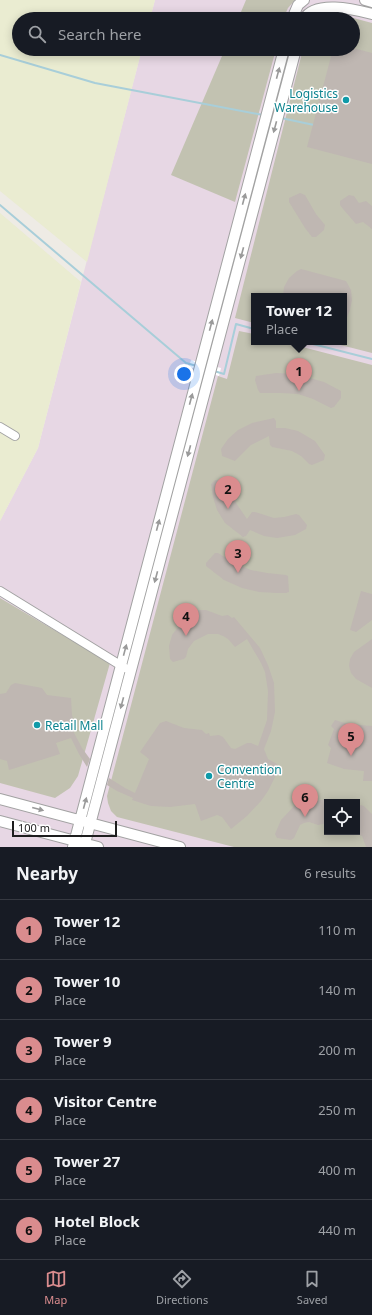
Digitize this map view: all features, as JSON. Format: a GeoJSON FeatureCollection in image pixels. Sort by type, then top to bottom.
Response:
{"type":"FeatureCollection","features":[{"type":"Feature","properties":{"kind":"street"},"geometry":{"type":"LineString","coordinates":[[295,12],[298,5],[304,0]]}},
{"type":"Feature","properties":{"kind":"street"},"geometry":{"type":"LineString","coordinates":[[365,0],[372,2]]}},
{"type":"Feature","properties":{"kind":"street"},"geometry":{"type":"LineString","coordinates":[[309,12],[322,5],[337,6],[372,14]]}},
{"type":"Feature","properties":{"kind":"street"},"geometry":{"type":"LineString","coordinates":[[79,845],[80,820],[282,56]]}},
{"type":"Feature","properties":{"kind":"street"},"geometry":{"type":"LineString","coordinates":[[79,845],[90,823],[294,56]]}},
{"type":"Feature","properties":{"kind":"street"},"geometry":{"type":"LineString","coordinates":[[0,427],[15,436]]}},
{"type":"Feature","properties":{"kind":"street"},"geometry":{"type":"LineString","coordinates":[[0,591],[131,671]]}},
{"type":"Feature","properties":{"kind":"street"},"geometry":{"type":"LineString","coordinates":[[0,799],[180,847]]}},
{"type":"Feature","properties":{"kind":"street"},"geometry":{"type":"LineString","coordinates":[[0,821],[79,845],[98,847]]}},
{"type":"Feature","properties":{"kind":"shaded area"},"geometry":{"type":"Polygon","coordinates":[[[0,0],[155,0],[152,12],[12,12],[12,56],[140,56],[87,262],[0,191],[0,0]]]}},
{"type":"Feature","properties":{"kind":"shaded area"},"geometry":{"type":"Polygon","coordinates":[[[155,0],[372,0],[372,847],[0,847],[0,521],[38,448],[140,56],[360,56],[360,12],[152,12],[155,0]]]}},
{"type":"Feature","properties":{"kind":"shaded area"},"geometry":{"type":"Polygon","coordinates":[[[246,0],[295,0],[286,12],[241,12],[246,0]]]}},
{"type":"Feature","properties":{"kind":"shaded area"},"geometry":{"type":"Polygon","coordinates":[[[360,20],[372,23],[372,353],[341,345],[347,345],[347,293],[251,293],[251,322],[235,318],[301,56],[360,56],[360,20]]]}},
{"type":"Feature","properties":{"kind":"shaded area"},"geometry":{"type":"Polygon","coordinates":[[[222,56],[274,56],[235,202],[171,175],[222,56]]]}},
{"type":"Feature","properties":{"kind":"shaded area"},"geometry":{"type":"Polygon","coordinates":[[[0,213],[81,282],[38,448],[0,521],[0,213]]]}},
{"type":"Feature","properties":{"kind":"shaded area"},"geometry":{"type":"Polygon","coordinates":[[[239,331],[251,333],[251,345],[295,345],[372,365],[372,847],[234,847],[117,817],[111,811],[107,796],[218,376],[227,379],[239,331]]]}},
{"type":"Feature","properties":{"kind":"shaded area"},"geometry":{"type":"Polygon","coordinates":[[[0,598],[110,663],[78,776],[70,788],[55,798],[0,783],[0,598]]]}},
{"type":"Feature","properties":{"kind":"pier"},"geometry":{"type":"Polygon","coordinates":[[[191,360],[221,368],[219,376],[189,367],[191,360]]]}},
{"type":"Feature","properties":{"kind":"building","name":"Logistics Warehouse"},"geometry":{"type":"Polygon","coordinates":[[[360,50],[372,53],[372,164],[307,147],[331,56],[360,56],[360,50]]]}},
{"type":"Feature","properties":{"kind":"building"},"geometry":{"type":"Polygon","coordinates":[[[300,193],[305,195],[316,214],[325,225],[324,230],[316,237],[312,237],[305,228],[289,202],[289,198],[300,193]]]}},
{"type":"Feature","properties":{"kind":"building"},"geometry":{"type":"Polygon","coordinates":[[[349,195],[354,196],[359,203],[366,201],[372,206],[372,229],[363,222],[356,224],[340,205],[340,201],[349,195]]]}},
{"type":"Feature","properties":{"kind":"building"},"geometry":{"type":"Polygon","coordinates":[[[301,269],[346,281],[351,290],[352,300],[347,318],[347,293],[283,293],[284,287],[289,278],[301,269]]]}},
{"type":"Feature","properties":{"kind":"building"},"geometry":{"type":"Polygon","coordinates":[[[276,373],[296,374],[324,382],[341,391],[341,398],[334,407],[331,408],[313,399],[298,394],[260,393],[255,380],[256,376],[276,373]]]}},
{"type":"Feature","properties":{"kind":"building"},"geometry":{"type":"Polygon","coordinates":[[[274,418],[276,421],[276,428],[285,428],[298,431],[315,441],[325,455],[324,460],[312,465],[309,464],[301,456],[292,451],[272,447],[270,445],[269,436],[251,445],[235,461],[222,456],[221,449],[228,439],[238,430],[252,423],[274,418]]]}},
{"type":"Feature","properties":{"kind":"building"},"geometry":{"type":"Polygon","coordinates":[[[215,480],[229,481],[236,503],[247,519],[252,512],[274,518],[296,514],[299,515],[307,525],[306,529],[295,535],[277,538],[264,536],[250,530],[246,536],[243,537],[225,523],[217,510],[211,484],[215,480]]]}},
{"type":"Feature","properties":{"kind":"building"},"geometry":{"type":"Polygon","coordinates":[[[215,553],[218,553],[234,563],[251,570],[288,576],[289,592],[259,592],[242,588],[224,580],[206,566],[206,563],[215,553]]]}},
{"type":"Feature","properties":{"kind":"building"},"geometry":{"type":"Polygon","coordinates":[[[361,591],[372,594],[372,620],[356,632],[350,630],[361,591]]]}},
{"type":"Feature","properties":{"kind":"building","name":"Convention Centre"},"geometry":{"type":"Polygon","coordinates":[[[195,610],[206,610],[222,616],[228,615],[232,618],[234,617],[260,648],[274,683],[275,712],[271,731],[264,749],[268,759],[277,764],[278,771],[261,801],[247,816],[231,829],[222,817],[217,815],[201,821],[195,804],[170,807],[151,806],[132,800],[133,798],[107,785],[109,778],[135,793],[149,759],[140,752],[160,723],[166,721],[184,728],[202,730],[206,734],[209,733],[210,736],[219,735],[223,737],[231,748],[235,749],[247,743],[258,746],[267,720],[268,691],[265,672],[247,639],[235,647],[223,636],[218,634],[208,634],[194,641],[188,649],[184,659],[173,662],[170,659],[169,646],[172,635],[186,620],[189,612],[195,610]]]}},
{"type":"Feature","properties":{"kind":"building"},"geometry":{"type":"Polygon","coordinates":[[[372,639],[372,688],[356,679],[351,673],[349,666],[350,659],[354,652],[372,639]]]}},
{"type":"Feature","properties":{"kind":"building","name":"Retail Mall"},"geometry":{"type":"Polygon","coordinates":[[[15,683],[42,688],[47,695],[71,698],[72,715],[76,728],[72,729],[82,748],[90,759],[87,767],[71,738],[56,743],[60,754],[9,770],[7,761],[0,759],[0,694],[6,693],[11,685],[15,683]]]}},
{"type":"Feature","properties":{"kind":"building"},"geometry":{"type":"Polygon","coordinates":[[[335,720],[348,724],[372,726],[372,781],[363,781],[364,771],[344,769],[327,763],[331,748],[328,745],[334,729],[331,726],[335,720]]]}},
{"type":"Feature","properties":{"kind":"building"},"geometry":{"type":"Polygon","coordinates":[[[302,800],[310,802],[324,800],[324,824],[318,825],[309,822],[304,823],[300,825],[294,838],[291,840],[277,838],[275,834],[281,820],[296,804],[302,800]]]}},
{"type":"Feature","properties":{"kind":"building"},"geometry":{"type":"Polygon","coordinates":[[[360,805],[364,806],[372,814],[372,847],[366,847],[362,836],[360,835],[360,805]]]}},
{"type":"Feature","properties":{"kind":"waterway"},"geometry":{"type":"LineString","coordinates":[[0,55],[95,83],[263,115]]}},
{"type":"Feature","properties":{"kind":"waterway"},"geometry":{"type":"LineString","coordinates":[[281,118],[314,125]]}},
{"type":"Feature","properties":{"kind":"waterway"},"geometry":{"type":"LineString","coordinates":[[0,205],[186,363],[197,366]]}},
{"type":"Feature","properties":{"kind":"waterway"},"geometry":{"type":"LineString","coordinates":[[214,371],[224,374],[236,324],[251,328]]}},
{"type":"Feature","properties":{"kind":"waterway"},"geometry":{"type":"LineString","coordinates":[[317,345],[372,359]]}},
{"type":"Feature","properties":{"kind":"place","name":"Logistics Warehouse"},"geometry":{"type":"Point","coordinates":[346,100]}},
{"type":"Feature","properties":{"kind":"place","name":"Tower 12"},"geometry":{"type":"Point","coordinates":[299,391]}},
{"type":"Feature","properties":{"kind":"place","name":"Tower 10"},"geometry":{"type":"Point","coordinates":[228,509]}},
{"type":"Feature","properties":{"kind":"place","name":"Tower 9"},"geometry":{"type":"Point","coordinates":[238,573]}},
{"type":"Feature","properties":{"kind":"place","name":"Visitor Centre"},"geometry":{"type":"Point","coordinates":[186,636]}},
{"type":"Feature","properties":{"kind":"place","name":"Retail Mall"},"geometry":{"type":"Point","coordinates":[37,725]}},
{"type":"Feature","properties":{"kind":"place","name":"Tower 27"},"geometry":{"type":"Point","coordinates":[351,756]}},
{"type":"Feature","properties":{"kind":"place","name":"Convention Centre"},"geometry":{"type":"Point","coordinates":[209,776]}},
{"type":"Feature","properties":{"kind":"place","name":"Hotel Block"},"geometry":{"type":"Point","coordinates":[305,817]}}]}
